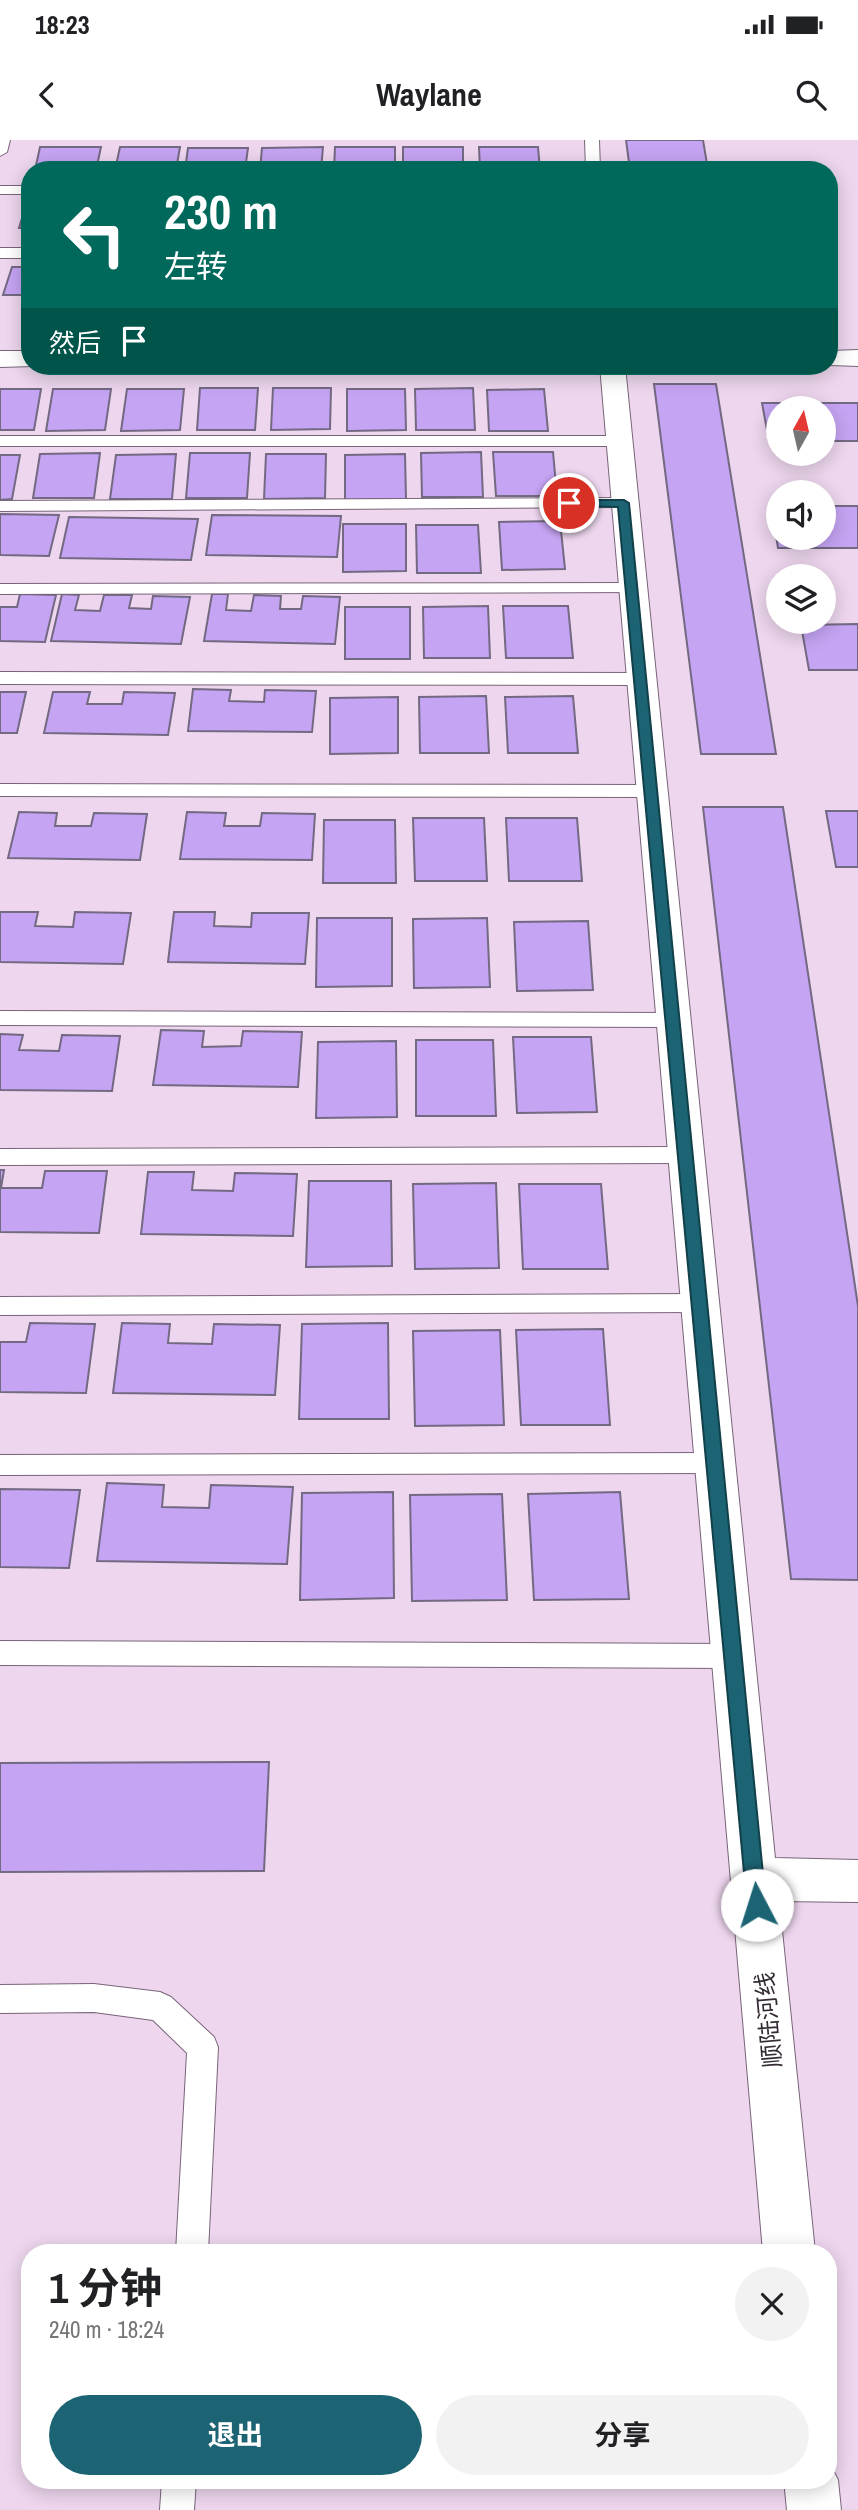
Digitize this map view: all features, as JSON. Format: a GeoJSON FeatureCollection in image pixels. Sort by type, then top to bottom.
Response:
{"type":"FeatureCollection","features":[{"type":"Feature","properties":{"kind":"street"},"geometry":{"type":"LineString","coordinates":[[838,358],[858,358]]}},
{"type":"Feature","properties":{"kind":"street"},"geometry":{"type":"LineString","coordinates":[[0,359],[21,359]]}},
{"type":"Feature","properties":{"kind":"street","name":"顺陆河线"},"geometry":{"type":"LineString","coordinates":[[613,375],[788,2244]]}},
{"type":"Feature","properties":{"kind":"street"},"geometry":{"type":"LineString","coordinates":[[754,1879],[858,1881]]}},
{"type":"Feature","properties":{"kind":"street"},"geometry":{"type":"LineString","coordinates":[[812,2489],[814,2510]]}},
{"type":"Feature","properties":{"kind":"lane"},"geometry":{"type":"LineString","coordinates":[[0,152],[3,140]]}},
{"type":"Feature","properties":{"kind":"lane"},"geometry":{"type":"LineString","coordinates":[[593,140],[593,161]]}},
{"type":"Feature","properties":{"kind":"lane"},"geometry":{"type":"LineString","coordinates":[[0,190],[21,190]]}},
{"type":"Feature","properties":{"kind":"lane"},"geometry":{"type":"LineString","coordinates":[[0,253],[21,253]]}},
{"type":"Feature","properties":{"kind":"lane"},"geometry":{"type":"LineString","coordinates":[[0,441],[618,441]]}},
{"type":"Feature","properties":{"kind":"lane"},"geometry":{"type":"LineString","coordinates":[[0,506],[624,503]]}},
{"type":"Feature","properties":{"kind":"lane"},"geometry":{"type":"LineString","coordinates":[[0,589],[632,588]]}},
{"type":"Feature","properties":{"kind":"lane"},"geometry":{"type":"LineString","coordinates":[[0,678],[640,679]]}},
{"type":"Feature","properties":{"kind":"lane"},"geometry":{"type":"LineString","coordinates":[[0,790],[651,791]]}},
{"type":"Feature","properties":{"kind":"lane"},"geometry":{"type":"LineString","coordinates":[[0,1018],[673,1020]]}},
{"type":"Feature","properties":{"kind":"lane"},"geometry":{"type":"LineString","coordinates":[[0,1157],[685,1155]]}},
{"type":"Feature","properties":{"kind":"lane"},"geometry":{"type":"LineString","coordinates":[[0,1306],[699,1303]]}},
{"type":"Feature","properties":{"kind":"lane"},"geometry":{"type":"LineString","coordinates":[[0,1465],[715,1463]]}},
{"type":"Feature","properties":{"kind":"lane"},"geometry":{"type":"LineString","coordinates":[[0,1653],[734,1656]]}},
{"type":"Feature","properties":{"kind":"lane"},"geometry":{"type":"LineString","coordinates":[[0,1999],[94,1998],[160,2007],[203,2047],[191,2244]]}},
{"type":"Feature","properties":{"kind":"lane"},"geometry":{"type":"LineString","coordinates":[[177,2510],[178,2489]]}},
{"type":"Feature","properties":{"kind":"building"},"geometry":{"type":"Polygon","coordinates":[[[626,140],[703,140],[706,161],[629,161],[626,140]]]}},
{"type":"Feature","properties":{"kind":"building"},"geometry":{"type":"Polygon","coordinates":[[[40,147],[101,147],[98,161],[37,161],[40,147]]]}},
{"type":"Feature","properties":{"kind":"building"},"geometry":{"type":"Polygon","coordinates":[[[120,147],[180,147],[178,161],[117,161],[120,147]]]}},
{"type":"Feature","properties":{"kind":"building"},"geometry":{"type":"Polygon","coordinates":[[[323,147],[322,161],[261,161],[262,148],[323,147]]]}},
{"type":"Feature","properties":{"kind":"building"},"geometry":{"type":"Polygon","coordinates":[[[335,147],[395,147],[395,161],[334,161],[335,147]]]}},
{"type":"Feature","properties":{"kind":"building"},"geometry":{"type":"Polygon","coordinates":[[[403,147],[463,147],[463,161],[403,161],[403,147]]]}},
{"type":"Feature","properties":{"kind":"building"},"geometry":{"type":"Polygon","coordinates":[[[479,147],[538,147],[539,161],[480,161],[479,147]]]}},
{"type":"Feature","properties":{"kind":"building"},"geometry":{"type":"Polygon","coordinates":[[[188,148],[248,148],[246,161],[186,161],[188,148]]]}},
{"type":"Feature","properties":{"kind":"building"},"geometry":{"type":"Polygon","coordinates":[[[12,267],[21,267],[21,295],[3,295],[12,267]]]}},
{"type":"Feature","properties":{"kind":"building"},"geometry":{"type":"Polygon","coordinates":[[[654,384],[716,384],[776,754],[701,754],[654,384]]]}},
{"type":"Feature","properties":{"kind":"building"},"geometry":{"type":"Polygon","coordinates":[[[200,388],[258,388],[255,430],[197,430],[200,388]]]}},
{"type":"Feature","properties":{"kind":"building"},"geometry":{"type":"Polygon","coordinates":[[[273,388],[331,388],[330,429],[271,430],[273,388]]]}},
{"type":"Feature","properties":{"kind":"building"},"geometry":{"type":"Polygon","coordinates":[[[473,388],[475,430],[416,430],[415,389],[473,388]]]}},
{"type":"Feature","properties":{"kind":"building"},"geometry":{"type":"Polygon","coordinates":[[[0,389],[41,389],[34,430],[0,430],[0,389]]]}},
{"type":"Feature","properties":{"kind":"building"},"geometry":{"type":"Polygon","coordinates":[[[53,389],[111,389],[105,430],[46,431],[53,389]]]}},
{"type":"Feature","properties":{"kind":"building"},"geometry":{"type":"Polygon","coordinates":[[[127,389],[184,389],[180,430],[121,431],[127,389]]]}},
{"type":"Feature","properties":{"kind":"building"},"geometry":{"type":"Polygon","coordinates":[[[347,389],[405,389],[406,430],[347,431],[347,389]]]}},
{"type":"Feature","properties":{"kind":"building"},"geometry":{"type":"Polygon","coordinates":[[[544,389],[548,431],[489,431],[487,390],[544,389]]]}},
{"type":"Feature","properties":{"kind":"building"},"geometry":{"type":"Polygon","coordinates":[[[762,403],[766,403],[766,425],[762,403]]]}},
{"type":"Feature","properties":{"kind":"building"},"geometry":{"type":"Polygon","coordinates":[[[836,403],[858,403],[858,441],[836,441],[836,403]]]}},
{"type":"Feature","properties":{"kind":"building"},"geometry":{"type":"Polygon","coordinates":[[[481,452],[483,497],[422,497],[421,453],[481,452]]]}},
{"type":"Feature","properties":{"kind":"building"},"geometry":{"type":"Polygon","coordinates":[[[493,452],[553,452],[557,496],[496,496],[493,452]]]}},
{"type":"Feature","properties":{"kind":"building"},"geometry":{"type":"Polygon","coordinates":[[[100,453],[94,498],[33,498],[40,454],[100,453]]]}},
{"type":"Feature","properties":{"kind":"building"},"geometry":{"type":"Polygon","coordinates":[[[190,453],[250,453],[247,498],[186,498],[190,453]]]}},
{"type":"Feature","properties":{"kind":"building"},"geometry":{"type":"Polygon","coordinates":[[[176,454],[172,499],[110,499],[116,455],[176,454]]]}},
{"type":"Feature","properties":{"kind":"building"},"geometry":{"type":"Polygon","coordinates":[[[266,454],[326,454],[325,498],[264,499],[266,454]]]}},
{"type":"Feature","properties":{"kind":"building"},"geometry":{"type":"Polygon","coordinates":[[[405,454],[406,499],[345,500],[345,455],[405,454]]]}},
{"type":"Feature","properties":{"kind":"building"},"geometry":{"type":"Polygon","coordinates":[[[0,455],[20,455],[12,499],[0,500],[0,455]]]}},
{"type":"Feature","properties":{"kind":"building"},"geometry":{"type":"Polygon","coordinates":[[[836,506],[858,506],[858,548],[836,548],[836,506]]]}},
{"type":"Feature","properties":{"kind":"building"},"geometry":{"type":"Polygon","coordinates":[[[0,514],[59,515],[49,556],[0,555],[0,514]]]}},
{"type":"Feature","properties":{"kind":"building"},"geometry":{"type":"Polygon","coordinates":[[[212,515],[341,516],[337,557],[206,555],[212,515]]]}},
{"type":"Feature","properties":{"kind":"building"},"geometry":{"type":"Polygon","coordinates":[[[69,517],[198,519],[191,560],[60,558],[69,517]]]}},
{"type":"Feature","properties":{"kind":"building"},"geometry":{"type":"Polygon","coordinates":[[[560,521],[565,569],[502,570],[499,522],[560,521]]]}},
{"type":"Feature","properties":{"kind":"building"},"geometry":{"type":"Polygon","coordinates":[[[343,524],[406,524],[406,571],[343,572],[343,524]]]}},
{"type":"Feature","properties":{"kind":"building"},"geometry":{"type":"Polygon","coordinates":[[[416,525],[478,525],[481,573],[417,573],[416,525]]]}},
{"type":"Feature","properties":{"kind":"building"},"geometry":{"type":"Polygon","coordinates":[[[20,594],[56,595],[45,642],[0,641],[0,607],[17,607],[20,594]]]}},
{"type":"Feature","properties":{"kind":"building"},"geometry":{"type":"Polygon","coordinates":[[[62,594],[79,595],[75,610],[100,611],[104,595],[132,595],[129,608],[151,609],[153,596],[190,597],[181,644],[51,641],[62,594]]]}},
{"type":"Feature","properties":{"kind":"building"},"geometry":{"type":"Polygon","coordinates":[[[212,594],[228,594],[226,610],[251,611],[254,595],[281,596],[280,609],[301,609],[303,596],[340,597],[335,644],[204,641],[212,594]]]}},
{"type":"Feature","properties":{"kind":"building"},"geometry":{"type":"Polygon","coordinates":[[[488,606],[490,658],[424,658],[423,607],[488,606]]]}},
{"type":"Feature","properties":{"kind":"building"},"geometry":{"type":"Polygon","coordinates":[[[503,606],[568,606],[573,658],[506,658],[503,606]]]}},
{"type":"Feature","properties":{"kind":"building"},"geometry":{"type":"Polygon","coordinates":[[[345,607],[410,607],[410,659],[345,659],[345,607]]]}},
{"type":"Feature","properties":{"kind":"building"},"geometry":{"type":"Polygon","coordinates":[[[836,624],[858,624],[858,670],[809,670],[803,634],[836,634],[836,624]]]}},
{"type":"Feature","properties":{"kind":"building"},"geometry":{"type":"Polygon","coordinates":[[[193,689],[231,690],[229,701],[264,702],[265,690],[316,691],[312,732],[188,731],[193,689]]]}},
{"type":"Feature","properties":{"kind":"building"},"geometry":{"type":"Polygon","coordinates":[[[0,692],[26,692],[17,733],[0,733],[0,692]]]}},
{"type":"Feature","properties":{"kind":"building"},"geometry":{"type":"Polygon","coordinates":[[[53,692],[90,692],[87,704],[122,704],[124,692],[175,693],[168,735],[44,733],[53,692]]]}},
{"type":"Feature","properties":{"kind":"building"},"geometry":{"type":"Polygon","coordinates":[[[486,696],[489,753],[420,753],[419,697],[486,696]]]}},
{"type":"Feature","properties":{"kind":"building"},"geometry":{"type":"Polygon","coordinates":[[[573,696],[578,753],[508,753],[505,697],[573,696]]]}},
{"type":"Feature","properties":{"kind":"building"},"geometry":{"type":"Polygon","coordinates":[[[398,697],[398,753],[330,754],[330,698],[398,697]]]}},
{"type":"Feature","properties":{"kind":"building"},"geometry":{"type":"Polygon","coordinates":[[[703,807],[783,807],[858,1306],[858,1580],[791,1579],[703,807]]]}},
{"type":"Feature","properties":{"kind":"building"},"geometry":{"type":"Polygon","coordinates":[[[826,811],[858,811],[858,867],[836,867],[826,811]]]}},
{"type":"Feature","properties":{"kind":"building"},"geometry":{"type":"Polygon","coordinates":[[[19,812],[57,813],[55,826],[91,826],[94,813],[147,814],[140,860],[8,858],[19,812]]]}},
{"type":"Feature","properties":{"kind":"building"},"geometry":{"type":"Polygon","coordinates":[[[187,812],[226,813],[224,826],[260,826],[262,813],[315,814],[312,860],[180,859],[187,812]]]}},
{"type":"Feature","properties":{"kind":"building"},"geometry":{"type":"Polygon","coordinates":[[[413,818],[484,818],[487,881],[415,881],[413,818]]]}},
{"type":"Feature","properties":{"kind":"building"},"geometry":{"type":"Polygon","coordinates":[[[506,818],[577,818],[582,881],[509,881],[506,818]]]}},
{"type":"Feature","properties":{"kind":"building"},"geometry":{"type":"Polygon","coordinates":[[[324,820],[395,820],[396,883],[323,883],[324,820]]]}},
{"type":"Feature","properties":{"kind":"building"},"geometry":{"type":"Polygon","coordinates":[[[0,912],[38,912],[35,926],[73,927],[75,912],[131,913],[123,964],[0,962],[0,912]]]}},
{"type":"Feature","properties":{"kind":"building"},"geometry":{"type":"Polygon","coordinates":[[[174,912],[215,912],[214,926],[251,927],[252,913],[309,913],[305,964],[168,962],[174,912]]]}},
{"type":"Feature","properties":{"kind":"building"},"geometry":{"type":"Polygon","coordinates":[[[317,918],[392,918],[392,986],[316,987],[317,918]]]}},
{"type":"Feature","properties":{"kind":"building"},"geometry":{"type":"Polygon","coordinates":[[[487,918],[490,987],[414,988],[413,919],[487,918]]]}},
{"type":"Feature","properties":{"kind":"building"},"geometry":{"type":"Polygon","coordinates":[[[588,921],[593,990],[517,991],[514,922],[588,921]]]}},
{"type":"Feature","properties":{"kind":"building"},"geometry":{"type":"Polygon","coordinates":[[[161,1030],[204,1031],[202,1047],[241,1046],[243,1031],[302,1032],[298,1087],[153,1085],[161,1030]]]}},
{"type":"Feature","properties":{"kind":"building"},"geometry":{"type":"Polygon","coordinates":[[[0,1034],[23,1035],[19,1050],[59,1051],[62,1035],[120,1036],[112,1091],[0,1090],[0,1034]]]}},
{"type":"Feature","properties":{"kind":"building"},"geometry":{"type":"Polygon","coordinates":[[[513,1037],[591,1037],[597,1112],[517,1113],[513,1037]]]}},
{"type":"Feature","properties":{"kind":"building"},"geometry":{"type":"Polygon","coordinates":[[[416,1040],[493,1040],[496,1116],[416,1116],[416,1040]]]}},
{"type":"Feature","properties":{"kind":"building"},"geometry":{"type":"Polygon","coordinates":[[[396,1041],[397,1117],[316,1118],[318,1042],[396,1041]]]}},
{"type":"Feature","properties":{"kind":"building"},"geometry":{"type":"Polygon","coordinates":[[[0,1170],[4,1170],[1,1188],[42,1188],[45,1171],[107,1171],[99,1233],[0,1232],[0,1170]]]}},
{"type":"Feature","properties":{"kind":"building"},"geometry":{"type":"Polygon","coordinates":[[[148,1172],[194,1172],[192,1190],[233,1191],[235,1173],[297,1174],[293,1236],[141,1234],[148,1172]]]}},
{"type":"Feature","properties":{"kind":"building"},"geometry":{"type":"Polygon","coordinates":[[[309,1181],[391,1181],[392,1266],[306,1267],[309,1181]]]}},
{"type":"Feature","properties":{"kind":"building"},"geometry":{"type":"Polygon","coordinates":[[[496,1183],[499,1268],[415,1269],[413,1184],[496,1183]]]}},
{"type":"Feature","properties":{"kind":"building"},"geometry":{"type":"Polygon","coordinates":[[[519,1184],[601,1184],[608,1269],[523,1269],[519,1184]]]}},
{"type":"Feature","properties":{"kind":"building"},"geometry":{"type":"Polygon","coordinates":[[[30,1323],[95,1324],[86,1393],[0,1392],[0,1342],[26,1342],[30,1323]]]}},
{"type":"Feature","properties":{"kind":"building"},"geometry":{"type":"Polygon","coordinates":[[[122,1323],[170,1324],[168,1343],[212,1344],[214,1324],[280,1325],[275,1395],[113,1393],[122,1323]]]}},
{"type":"Feature","properties":{"kind":"building"},"geometry":{"type":"Polygon","coordinates":[[[388,1323],[389,1419],[299,1419],[302,1324],[388,1323]]]}},
{"type":"Feature","properties":{"kind":"building"},"geometry":{"type":"Polygon","coordinates":[[[603,1329],[610,1425],[521,1425],[516,1330],[603,1329]]]}},
{"type":"Feature","properties":{"kind":"building"},"geometry":{"type":"Polygon","coordinates":[[[500,1330],[504,1425],[415,1426],[413,1331],[500,1330]]]}},
{"type":"Feature","properties":{"kind":"building"},"geometry":{"type":"Polygon","coordinates":[[[107,1483],[164,1485],[162,1507],[209,1508],[211,1485],[293,1487],[287,1564],[97,1561],[107,1483]]]}},
{"type":"Feature","properties":{"kind":"building"},"geometry":{"type":"Polygon","coordinates":[[[0,1489],[80,1490],[69,1568],[0,1567],[0,1489]]]}},
{"type":"Feature","properties":{"kind":"building"},"geometry":{"type":"Polygon","coordinates":[[[393,1492],[394,1598],[300,1600],[302,1493],[393,1492]]]}},
{"type":"Feature","properties":{"kind":"building"},"geometry":{"type":"Polygon","coordinates":[[[620,1492],[629,1599],[534,1600],[528,1494],[620,1492]]]}},
{"type":"Feature","properties":{"kind":"building"},"geometry":{"type":"Polygon","coordinates":[[[502,1494],[507,1600],[412,1601],[410,1495],[502,1494]]]}},
{"type":"Feature","properties":{"kind":"building"},"geometry":{"type":"Polygon","coordinates":[[[269,1762],[264,1871],[0,1872],[0,1763],[269,1762]]]}},
{"type":"Feature","properties":{"kind":"route"},"geometry":{"type":"LineString","coordinates":[[569,503],[624,503],[757,1905]]}}]}
